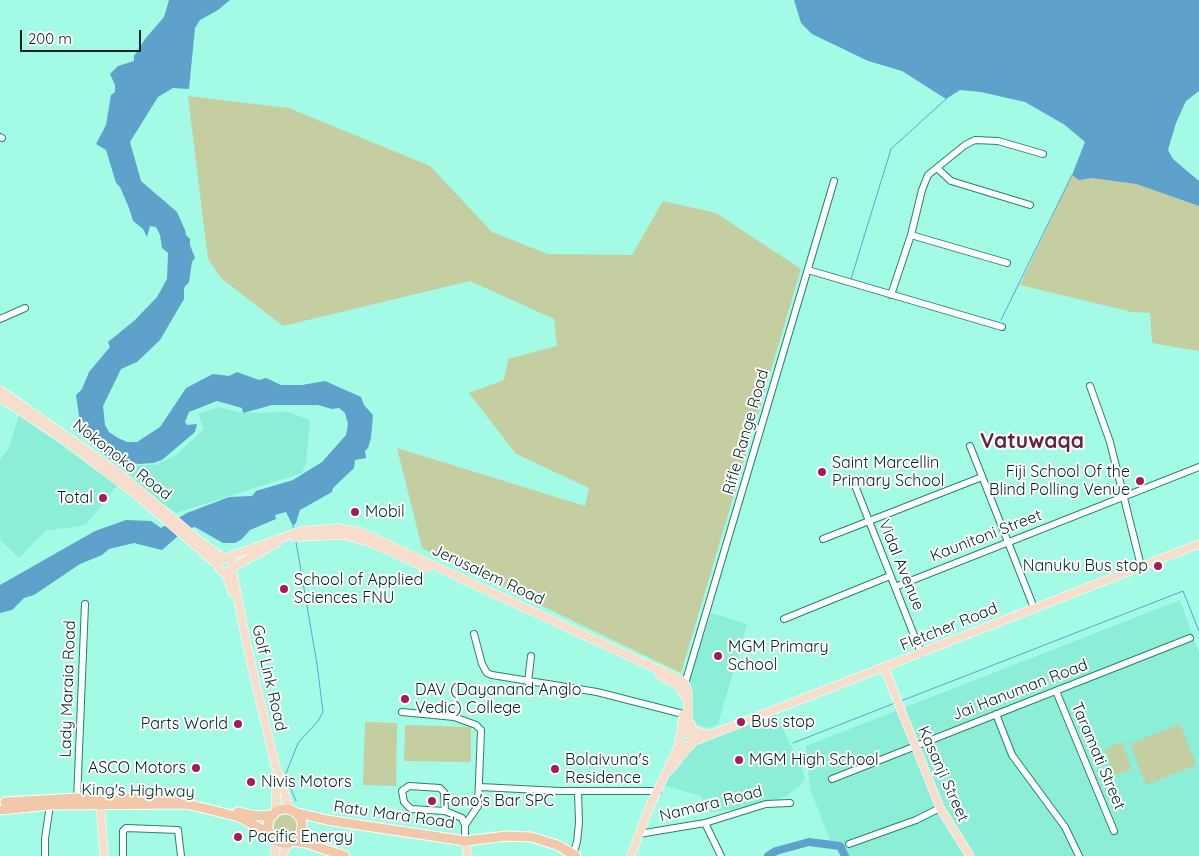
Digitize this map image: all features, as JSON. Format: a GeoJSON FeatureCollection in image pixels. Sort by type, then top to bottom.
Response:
{"type":"FeatureCollection","features":[{"type":"Feature","properties":{"kind":"highway","name":"King's Highway"},"geometry":{"type":"LineString","coordinates":[[0,810],[77,802],[182,798],[251,815],[274,814]]}},
{"type":"Feature","properties":{"kind":"highway","name":"King's Highway"},"geometry":{"type":"LineString","coordinates":[[0,804],[24,800],[77,802]]}},
{"type":"Feature","properties":{"kind":"highway","name":"King's Highway"},"geometry":{"type":"LineString","coordinates":[[100,801],[187,804],[239,817],[273,837]]}},
{"type":"Feature","properties":{"kind":"highway"},"geometry":{"type":"LineString","coordinates":[[290,842],[302,830],[301,819],[292,811],[274,814],[269,824],[273,837],[290,842],[312,844],[345,856]]}},
{"type":"Feature","properties":{"kind":"highway","name":"Ratu Mara Road"},"geometry":{"type":"LineString","coordinates":[[292,811],[327,820],[465,841],[507,836],[526,836],[557,845],[574,855]]}},
{"type":"Feature","properties":{"kind":"main road","name":"Nokonoko Road"},"geometry":{"type":"LineString","coordinates":[[0,390],[83,450],[171,521],[188,535],[218,565],[220,570],[230,569],[231,560],[224,558],[188,535]]}},
{"type":"Feature","properties":{"kind":"main road","name":"Nokonoko Road"},"geometry":{"type":"LineString","coordinates":[[0,398],[83,450]]}},
{"type":"Feature","properties":{"kind":"main road","name":"Jerusalem Road"},"geometry":{"type":"LineString","coordinates":[[224,558],[301,531],[337,528],[361,532],[681,680],[684,688]]}},
{"type":"Feature","properties":{"kind":"main road","name":"Jerusalem Road"},"geometry":{"type":"LineString","coordinates":[[230,569],[263,549],[301,536],[342,534],[369,542],[684,688]]}},
{"type":"Feature","properties":{"kind":"main road","name":"Fletcher Road"},"geometry":{"type":"LineString","coordinates":[[687,739],[708,735],[1199,544]]}},
{"type":"Feature","properties":{"kind":"main road"},"geometry":{"type":"LineString","coordinates":[[218,565],[224,558]]}},
{"type":"Feature","properties":{"kind":"main road","name":"Golf Link Road"},"geometry":{"type":"LineString","coordinates":[[230,569],[275,764],[292,811]]}},
{"type":"Feature","properties":{"kind":"main road","name":"Kasanji Street"},"geometry":{"type":"LineString","coordinates":[[884,667],[940,808],[970,856]]}},
{"type":"Feature","properties":{"kind":"main road"},"geometry":{"type":"LineString","coordinates":[[684,688],[693,730],[708,735]]}},
{"type":"Feature","properties":{"kind":"main road"},"geometry":{"type":"LineString","coordinates":[[684,688],[683,714],[687,739]]}},
{"type":"Feature","properties":{"kind":"main road"},"geometry":{"type":"LineString","coordinates":[[631,856],[666,774],[687,739],[688,703]]}},
{"type":"Feature","properties":{"kind":"main road","name":"Golf Link Road"},"geometry":{"type":"LineString","coordinates":[[274,814],[275,764]]}},
{"type":"Feature","properties":{"kind":"main road"},"geometry":{"type":"LineString","coordinates":[[100,801],[104,856]]}},
{"type":"Feature","properties":{"kind":"main road"},"geometry":{"type":"LineString","coordinates":[[273,837],[275,856]]}},
{"type":"Feature","properties":{"kind":"main road"},"geometry":{"type":"LineString","coordinates":[[465,841],[468,856]]}},
{"type":"Feature","properties":{"kind":"main road"},"geometry":{"type":"LineString","coordinates":[[282,856],[290,842]]}},
{"type":"Feature","properties":{"kind":"street"},"geometry":{"type":"LineString","coordinates":[[891,295],[928,175],[938,169],[965,145],[975,140],[998,140],[1043,154]]}},
{"type":"Feature","properties":{"kind":"street"},"geometry":{"type":"LineString","coordinates":[[938,169],[951,181],[1030,205]]}},
{"type":"Feature","properties":{"kind":"street","name":"Rifle Range Road"},"geometry":{"type":"LineString","coordinates":[[684,688],[834,181]]}},
{"type":"Feature","properties":{"kind":"street"},"geometry":{"type":"LineString","coordinates":[[911,235],[1007,263]]}},
{"type":"Feature","properties":{"kind":"street"},"geometry":{"type":"LineString","coordinates":[[808,270],[1002,327]]}},
{"type":"Feature","properties":{"kind":"street"},"geometry":{"type":"LineString","coordinates":[[0,319],[25,308]]}},
{"type":"Feature","properties":{"kind":"street"},"geometry":{"type":"LineString","coordinates":[[1090,386],[1110,442],[1141,566]]}},
{"type":"Feature","properties":{"kind":"street"},"geometry":{"type":"LineString","coordinates":[[970,446],[1034,608]]}},
{"type":"Feature","properties":{"kind":"street","name":"Kaunitoni Street"},"geometry":{"type":"LineString","coordinates":[[895,587],[1199,467]]}},
{"type":"Feature","properties":{"kind":"street"},"geometry":{"type":"LineString","coordinates":[[823,539],[982,477]]}},
{"type":"Feature","properties":{"kind":"street","name":"Vidal Avenue"},"geometry":{"type":"LineString","coordinates":[[856,488],[921,653]]}},
{"type":"Feature","properties":{"kind":"street"},"geometry":{"type":"LineString","coordinates":[[784,620],[890,576]]}},
{"type":"Feature","properties":{"kind":"street","name":"Lady Maraia Road"},"geometry":{"type":"LineString","coordinates":[[77,802],[85,604]]}},
{"type":"Feature","properties":{"kind":"street"},"geometry":{"type":"LineString","coordinates":[[474,634],[482,664],[487,673],[528,682],[597,692],[683,714]]}},
{"type":"Feature","properties":{"kind":"street","name":"Jai Hanuman Road"},"geometry":{"type":"LineString","coordinates":[[832,779],[1190,638]]}},
{"type":"Feature","properties":{"kind":"street"},"geometry":{"type":"LineString","coordinates":[[528,682],[532,656]]}},
{"type":"Feature","properties":{"kind":"street","name":"Taramati Street"},"geometry":{"type":"LineString","coordinates":[[1056,691],[1114,831]]}},
{"type":"Feature","properties":{"kind":"street"},"geometry":{"type":"LineString","coordinates":[[402,712],[454,717],[480,727],[482,734],[477,811],[465,825]]}},
{"type":"Feature","properties":{"kind":"street"},"geometry":{"type":"LineString","coordinates":[[996,714],[1012,755],[1065,827],[1079,856]]}},
{"type":"Feature","properties":{"kind":"street"},"geometry":{"type":"LineString","coordinates":[[446,811],[444,792],[440,788],[409,786],[402,791],[404,802],[411,809],[446,811],[462,818],[465,825],[465,841]]}},
{"type":"Feature","properties":{"kind":"street"},"geometry":{"type":"LineString","coordinates":[[480,787],[658,791]]}},
{"type":"Feature","properties":{"kind":"street"},"geometry":{"type":"LineString","coordinates":[[574,855],[579,824],[578,790]]}},
{"type":"Feature","properties":{"kind":"street","name":"Namara Road"},"geometry":{"type":"LineString","coordinates":[[639,834],[705,823],[766,804],[790,803]]}},
{"type":"Feature","properties":{"kind":"street"},"geometry":{"type":"LineString","coordinates":[[45,856],[45,839],[50,805]]}},
{"type":"Feature","properties":{"kind":"street"},"geometry":{"type":"LineString","coordinates":[[849,844],[916,820],[940,808]]}},
{"type":"Feature","properties":{"kind":"street"},"geometry":{"type":"LineString","coordinates":[[705,823],[721,856]]}},
{"type":"Feature","properties":{"kind":"street"},"geometry":{"type":"LineString","coordinates":[[123,856],[123,831],[126,828],[178,830],[181,856]]}},
{"type":"Feature","properties":{"kind":"shaded area"},"geometry":{"type":"Polygon","coordinates":[[[188,96],[289,108],[430,166],[492,232],[548,254],[632,255],[663,201],[716,213],[801,269],[681,673],[422,548],[397,448],[585,506],[589,488],[516,454],[469,393],[504,380],[508,359],[557,346],[554,319],[470,281],[283,326],[221,278],[208,259],[188,96]]]}},
{"type":"Feature","properties":{"kind":"shaded area"},"geometry":{"type":"Polygon","coordinates":[[[1072,175],[1136,184],[1199,206],[1199,351],[1152,343],[1150,313],[1132,312],[1020,285],[1072,175]]]}},
{"type":"Feature","properties":{"kind":"shaded area"},"geometry":{"type":"Polygon","coordinates":[[[219,407],[243,413],[288,412],[310,420],[306,463],[302,473],[176,513],[123,478],[86,525],[45,531],[19,558],[0,540],[0,460],[9,448],[19,415],[97,471],[110,461],[156,465],[176,455],[204,429],[198,414],[219,407]]]}},
{"type":"Feature","properties":{"kind":"shaded area"},"geometry":{"type":"Polygon","coordinates":[[[1180,600],[1199,653],[1199,856],[847,856],[831,842],[810,789],[806,746],[1180,600]]]}},
{"type":"Feature","properties":{"kind":"shaded area","name":"MGM Primary School"},"geometry":{"type":"Polygon","coordinates":[[[711,613],[747,624],[718,724],[709,728],[697,725],[692,720],[687,688],[711,613]]]}},
{"type":"Feature","properties":{"kind":"shaded area","name":"MGM High School"},"geometry":{"type":"Polygon","coordinates":[[[775,713],[802,768],[805,779],[799,787],[786,796],[750,808],[709,812],[701,796],[665,786],[671,771],[686,752],[705,739],[775,713]]]}},
{"type":"Feature","properties":{"kind":"shaded area"},"geometry":{"type":"Polygon","coordinates":[[[365,722],[397,723],[396,786],[363,785],[365,722]]]}},
{"type":"Feature","properties":{"kind":"shaded area"},"geometry":{"type":"Polygon","coordinates":[[[1180,724],[1196,765],[1146,785],[1130,744],[1180,724]]]}},
{"type":"Feature","properties":{"kind":"shaded area"},"geometry":{"type":"Polygon","coordinates":[[[405,725],[471,727],[471,762],[404,761],[405,725]]]}},
{"type":"Feature","properties":{"kind":"shaded area"},"geometry":{"type":"Polygon","coordinates":[[[1122,742],[1132,769],[1115,775],[1105,749],[1122,742]]]}},
{"type":"Feature","properties":{"kind":"shaded area"},"geometry":{"type":"Polygon","coordinates":[[[453,795],[470,796],[470,806],[452,805],[453,795]]]}},
{"type":"Feature","properties":{"kind":"shaded area"},"geometry":{"type":"Polygon","coordinates":[[[287,814],[296,818],[300,827],[296,836],[287,840],[278,836],[274,827],[278,818],[287,814]]]}},
{"type":"Feature","properties":{"kind":"water"},"geometry":{"type":"Polygon","coordinates":[[[169,0],[230,0],[218,10],[200,20],[195,28],[189,89],[173,88],[158,97],[130,142],[141,181],[177,212],[186,235],[190,239],[190,245],[195,258],[192,262],[189,282],[184,288],[184,299],[160,340],[137,362],[121,369],[103,406],[105,425],[109,432],[118,438],[127,442],[137,442],[160,427],[186,388],[213,374],[229,376],[237,372],[259,380],[266,378],[281,385],[302,385],[325,381],[361,397],[364,405],[373,415],[371,438],[365,451],[366,458],[355,460],[354,468],[333,488],[332,492],[300,510],[296,523],[293,526],[286,512],[275,515],[276,519],[250,530],[242,539],[235,543],[223,543],[195,527],[186,529],[162,550],[134,543],[109,549],[102,555],[80,564],[34,595],[24,598],[12,610],[0,613],[0,585],[95,531],[126,520],[151,521],[161,528],[187,513],[229,497],[252,496],[256,491],[293,480],[322,462],[346,435],[348,424],[345,413],[339,408],[332,409],[318,405],[272,405],[243,413],[242,408],[217,401],[189,412],[185,422],[187,425],[197,424],[195,432],[162,460],[153,463],[139,464],[111,460],[90,442],[87,436],[86,426],[79,416],[76,395],[82,389],[89,372],[110,347],[108,342],[135,320],[157,297],[167,279],[168,253],[162,248],[160,235],[156,227],[150,226],[147,237],[143,229],[133,221],[120,187],[116,183],[106,150],[96,144],[106,125],[111,95],[115,92],[115,85],[110,74],[118,66],[134,61],[134,56],[145,39],[164,17],[169,0]]]}},
{"type":"Feature","properties":{"kind":"water"},"geometry":{"type":"Polygon","coordinates":[[[794,0],[1199,0],[1199,91],[1186,101],[1176,123],[1168,150],[1173,159],[1199,181],[1199,206],[1136,184],[1092,178],[1079,180],[1072,175],[1085,142],[1065,125],[1025,102],[981,92],[960,90],[946,99],[902,71],[868,61],[812,34],[801,23],[794,0]]]}},
{"type":"Feature","properties":{"kind":"waterway"},"geometry":{"type":"LineString","coordinates":[[851,279],[891,149],[946,99]]}},
{"type":"Feature","properties":{"kind":"waterway"},"geometry":{"type":"LineString","coordinates":[[1001,320],[1072,175]]}},
{"type":"Feature","properties":{"kind":"waterway"},"geometry":{"type":"LineString","coordinates":[[296,542],[317,664],[323,712],[318,721],[298,743],[285,776],[296,801]]}},
{"type":"Feature","properties":{"kind":"waterway"},"geometry":{"type":"LineString","coordinates":[[901,701],[1183,591],[1199,631]]}},
{"type":"Feature","properties":{"kind":"waterway"},"geometry":{"type":"LineString","coordinates":[[793,743],[895,703]]}},
{"type":"Feature","properties":{"kind":"waterway"},"geometry":{"type":"LineString","coordinates":[[768,856],[776,851],[809,842],[840,846],[845,856]]}},
{"type":"Feature","properties":{"kind":"place","name":"Saint Marcellin Primary School"},"geometry":{"type":"Point","coordinates":[822,472]}},
{"type":"Feature","properties":{"kind":"place","name":"Fiji School Of the Blind Polling Venue"},"geometry":{"type":"Point","coordinates":[1140,481]}},
{"type":"Feature","properties":{"kind":"place","name":"Total"},"geometry":{"type":"Point","coordinates":[103,498]}},
{"type":"Feature","properties":{"kind":"place","name":"Mobil"},"geometry":{"type":"Point","coordinates":[355,512]}},
{"type":"Feature","properties":{"kind":"place","name":"Nanuku Bus stop"},"geometry":{"type":"Point","coordinates":[1158,566]}},
{"type":"Feature","properties":{"kind":"place","name":"School of Applied Sciences FNU"},"geometry":{"type":"Point","coordinates":[284,589]}},
{"type":"Feature","properties":{"kind":"place","name":"MGM Primary School"},"geometry":{"type":"Point","coordinates":[718,656]}},
{"type":"Feature","properties":{"kind":"place","name":"DAV (Dayanand Anglo Vedic) College"},"geometry":{"type":"Point","coordinates":[405,699]}},
{"type":"Feature","properties":{"kind":"place","name":"Bus stop"},"geometry":{"type":"Point","coordinates":[741,722]}},
{"type":"Feature","properties":{"kind":"place","name":"Parts World"},"geometry":{"type":"Point","coordinates":[238,724]}},
{"type":"Feature","properties":{"kind":"place","name":"MGM High School"},"geometry":{"type":"Point","coordinates":[739,760]}},
{"type":"Feature","properties":{"kind":"place","name":"ASCO Motors"},"geometry":{"type":"Point","coordinates":[196,768]}},
{"type":"Feature","properties":{"kind":"place","name":"Bolaivuna's Residence"},"geometry":{"type":"Point","coordinates":[555,769]}},
{"type":"Feature","properties":{"kind":"place","name":"Nivis Motors"},"geometry":{"type":"Point","coordinates":[251,782]}},
{"type":"Feature","properties":{"kind":"place","name":"Fono's Bar SPC"},"geometry":{"type":"Point","coordinates":[432,801]}},
{"type":"Feature","properties":{"kind":"place","name":"Pacific Energy"},"geometry":{"type":"Point","coordinates":[238,837]}},
{"type":"Feature","properties":{"kind":"district","name":"Vatuwaqa"},"geometry":{"type":"Point","coordinates":[1032,442]}}]}
